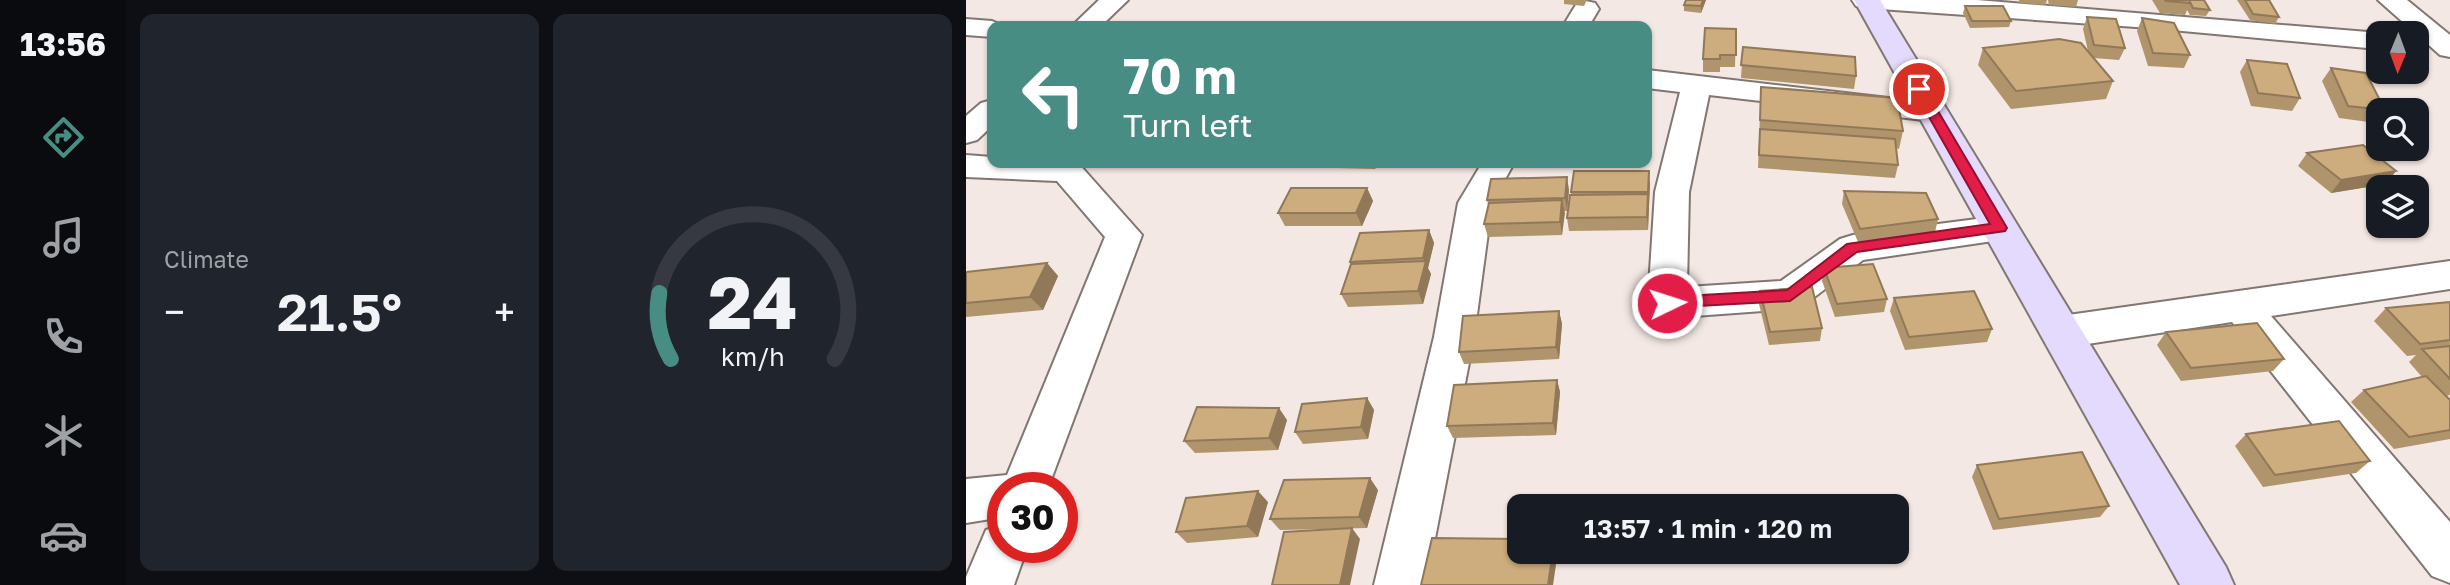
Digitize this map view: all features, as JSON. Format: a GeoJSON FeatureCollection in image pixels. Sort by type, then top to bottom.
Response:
{"type":"FeatureCollection","features":[{"type":"Feature","properties":{"kind":"main road"},"geometry":{"type":"LineString","coordinates":[[1866,0],[2208,585]]}},
{"type":"Feature","properties":{"kind":"street"},"geometry":{"type":"LineString","coordinates":[[1091,21],[1115,0]]}},
{"type":"Feature","properties":{"kind":"street"},"geometry":{"type":"LineString","coordinates":[[1866,0],[2150,20],[2366,40]]}},
{"type":"Feature","properties":{"kind":"street"},"geometry":{"type":"LineString","coordinates":[[2391,0],[2450,49]]}},
{"type":"Feature","properties":{"kind":"street"},"geometry":{"type":"LineString","coordinates":[[966,27],[987,29]]}},
{"type":"Feature","properties":{"kind":"street"},"geometry":{"type":"LineString","coordinates":[[2429,47],[2450,49]]}},
{"type":"Feature","properties":{"kind":"street"},"geometry":{"type":"LineString","coordinates":[[1652,80],[1932,111]]}},
{"type":"Feature","properties":{"kind":"street"},"geometry":{"type":"LineString","coordinates":[[1696,85],[1672,192],[1667,303],[1790,295],[1853,248],[2000,228]]}},
{"type":"Feature","properties":{"kind":"street"},"geometry":{"type":"LineString","coordinates":[[966,133],[987,114]]}},
{"type":"Feature","properties":{"kind":"street"},"geometry":{"type":"LineString","coordinates":[[966,166],[987,167]]}},
{"type":"Feature","properties":{"kind":"street"},"geometry":{"type":"LineString","coordinates":[[1006,168],[1066,171],[1124,235],[1031,472]]}},
{"type":"Feature","properties":{"kind":"street"},"geometry":{"type":"LineString","coordinates":[[1400,585],[1454,337],[1475,203],[1495,168]]}},
{"type":"Feature","properties":{"kind":"street"},"geometry":{"type":"LineString","coordinates":[[2061,332],[2240,306],[2443,284]]}},
{"type":"Feature","properties":{"kind":"street"},"geometry":{"type":"LineString","coordinates":[[2240,306],[2450,559]]}},
{"type":"Feature","properties":{"kind":"street"},"geometry":{"type":"LineString","coordinates":[[966,501],[987,498]]}},
{"type":"Feature","properties":{"kind":"street"},"geometry":{"type":"LineString","coordinates":[[988,585],[997,563]]}},
{"type":"Feature","properties":{"kind":"building"},"geometry":{"type":"Polygon","coordinates":[[[1686,0],[1703,0],[1701,6],[1684,5],[1686,0]]]}},
{"type":"Feature","properties":{"kind":"building"},"geometry":{"type":"Polygon","coordinates":[[[2189,0],[2191,3],[2166,1],[2189,0]]]}},
{"type":"Feature","properties":{"kind":"building"},"geometry":{"type":"Polygon","coordinates":[[[2189,0],[2204,0],[2210,10],[2193,8],[2189,0]]]}},
{"type":"Feature","properties":{"kind":"building"},"geometry":{"type":"Polygon","coordinates":[[[2245,0],[2269,0],[2279,17],[2253,14],[2245,0]]]}},
{"type":"Feature","properties":{"kind":"building"},"geometry":{"type":"Polygon","coordinates":[[[1965,6],[2003,6],[2011,21],[1972,21],[1965,6]]]}},
{"type":"Feature","properties":{"kind":"building"},"geometry":{"type":"Polygon","coordinates":[[[2087,17],[2116,19],[2125,48],[2094,45],[2087,17]]]}},
{"type":"Feature","properties":{"kind":"building"},"geometry":{"type":"Polygon","coordinates":[[[2142,18],[2174,23],[2190,55],[2153,53],[2142,18]]]}},
{"type":"Feature","properties":{"kind":"building"},"geometry":{"type":"Polygon","coordinates":[[[1705,28],[1736,29],[1736,55],[1703,59],[1705,28]]]}},
{"type":"Feature","properties":{"kind":"building"},"geometry":{"type":"Polygon","coordinates":[[[2059,39],[2081,43],[2113,81],[2016,91],[1983,48],[2059,39]]]}},
{"type":"Feature","properties":{"kind":"building"},"geometry":{"type":"Polygon","coordinates":[[[1743,47],[1855,57],[1856,76],[1741,65],[1743,47]]]}},
{"type":"Feature","properties":{"kind":"building"},"geometry":{"type":"Polygon","coordinates":[[[2247,60],[2287,64],[2300,98],[2258,93],[2247,60]]]}},
{"type":"Feature","properties":{"kind":"building"},"geometry":{"type":"Polygon","coordinates":[[[2331,68],[2366,73],[2366,84],[2372,84],[2379,98],[2366,98],[2366,108],[2348,106],[2331,68]]]}},
{"type":"Feature","properties":{"kind":"building"},"geometry":{"type":"Polygon","coordinates":[[[1761,87],[1897,98],[1903,131],[1760,120],[1761,87]]]}},
{"type":"Feature","properties":{"kind":"building"},"geometry":{"type":"Polygon","coordinates":[[[1760,129],[1895,139],[1898,165],[1759,155],[1760,129]]]}},
{"type":"Feature","properties":{"kind":"building"},"geometry":{"type":"Polygon","coordinates":[[[2363,145],[2366,147],[2366,161],[2383,161],[2396,171],[2341,180],[2307,153],[2363,145]]]}},
{"type":"Feature","properties":{"kind":"building"},"geometry":{"type":"Polygon","coordinates":[[[1574,171],[1649,171],[1648,192],[1571,192],[1574,171]]]}},
{"type":"Feature","properties":{"kind":"building"},"geometry":{"type":"Polygon","coordinates":[[[1567,177],[1565,198],[1487,200],[1491,179],[1567,177]]]}},
{"type":"Feature","properties":{"kind":"building"},"geometry":{"type":"Polygon","coordinates":[[[1291,188],[1367,188],[1356,213],[1278,213],[1291,188]]]}},
{"type":"Feature","properties":{"kind":"building"},"geometry":{"type":"Polygon","coordinates":[[[1844,191],[1926,193],[1938,219],[1860,229],[1844,191]]]}},
{"type":"Feature","properties":{"kind":"building"},"geometry":{"type":"Polygon","coordinates":[[[1648,194],[1647,217],[1567,218],[1570,195],[1648,194]]]}},
{"type":"Feature","properties":{"kind":"building"},"geometry":{"type":"Polygon","coordinates":[[[1562,200],[1560,222],[1484,224],[1489,203],[1562,200]]]}},
{"type":"Feature","properties":{"kind":"building"},"geometry":{"type":"Polygon","coordinates":[[[1429,230],[1423,258],[1350,262],[1360,233],[1429,230]]]}},
{"type":"Feature","properties":{"kind":"building"},"geometry":{"type":"Polygon","coordinates":[[[1426,261],[1418,291],[1341,294],[1351,264],[1426,261]]]}},
{"type":"Feature","properties":{"kind":"building"},"geometry":{"type":"Polygon","coordinates":[[[1047,263],[1030,297],[966,303],[966,272],[1047,263]]]}},
{"type":"Feature","properties":{"kind":"building"},"geometry":{"type":"Polygon","coordinates":[[[1873,264],[1887,299],[1837,304],[1824,268],[1873,264]]]}},
{"type":"Feature","properties":{"kind":"building"},"geometry":{"type":"Polygon","coordinates":[[[1812,287],[1822,328],[1770,332],[1760,291],[1812,287]]]}},
{"type":"Feature","properties":{"kind":"building"},"geometry":{"type":"Polygon","coordinates":[[[1974,291],[1992,329],[1909,337],[1894,298],[1974,291]]]}},
{"type":"Feature","properties":{"kind":"building"},"geometry":{"type":"Polygon","coordinates":[[[2450,302],[2450,340],[2420,344],[2386,308],[2450,302]]]}},
{"type":"Feature","properties":{"kind":"building"},"geometry":{"type":"Polygon","coordinates":[[[1559,311],[1556,347],[1459,352],[1463,316],[1559,311]]]}},
{"type":"Feature","properties":{"kind":"building"},"geometry":{"type":"Polygon","coordinates":[[[2257,323],[2284,359],[2191,368],[2166,332],[2257,323]]]}},
{"type":"Feature","properties":{"kind":"building"},"geometry":{"type":"Polygon","coordinates":[[[2450,346],[2450,379],[2422,349],[2450,346]]]}},
{"type":"Feature","properties":{"kind":"building"},"geometry":{"type":"Polygon","coordinates":[[[2426,376],[2450,400],[2450,430],[2409,437],[2364,390],[2426,376]]]}},
{"type":"Feature","properties":{"kind":"building"},"geometry":{"type":"Polygon","coordinates":[[[1557,380],[1553,423],[1447,426],[1454,385],[1557,380]]]}},
{"type":"Feature","properties":{"kind":"building"},"geometry":{"type":"Polygon","coordinates":[[[1367,398],[1361,427],[1295,432],[1302,404],[1367,398]]]}},
{"type":"Feature","properties":{"kind":"building"},"geometry":{"type":"Polygon","coordinates":[[[1197,407],[1279,408],[1269,438],[1184,441],[1197,407]]]}},
{"type":"Feature","properties":{"kind":"building"},"geometry":{"type":"Polygon","coordinates":[[[2339,421],[2370,461],[2275,475],[2246,434],[2339,421]]]}},
{"type":"Feature","properties":{"kind":"building"},"geometry":{"type":"Polygon","coordinates":[[[2082,452],[2109,506],[1999,519],[1977,465],[2082,452]]]}},
{"type":"Feature","properties":{"kind":"building"},"geometry":{"type":"Polygon","coordinates":[[[1370,478],[1359,517],[1270,519],[1284,480],[1370,478]]]}},
{"type":"Feature","properties":{"kind":"building"},"geometry":{"type":"Polygon","coordinates":[[[1258,491],[1247,526],[1176,532],[1186,498],[1258,491]]]}},
{"type":"Feature","properties":{"kind":"building"},"geometry":{"type":"Polygon","coordinates":[[[1352,528],[1340,585],[1272,585],[1284,532],[1352,528]]]}},
{"type":"Feature","properties":{"kind":"building"},"geometry":{"type":"Polygon","coordinates":[[[1432,538],[1507,539],[1507,564],[1551,564],[1548,585],[1421,585],[1432,538]]]}},
{"type":"Feature","properties":{"kind":"route"},"geometry":{"type":"LineString","coordinates":[[1667,303],[1790,295],[1853,248],[2000,228],[1919,89]]}}]}
